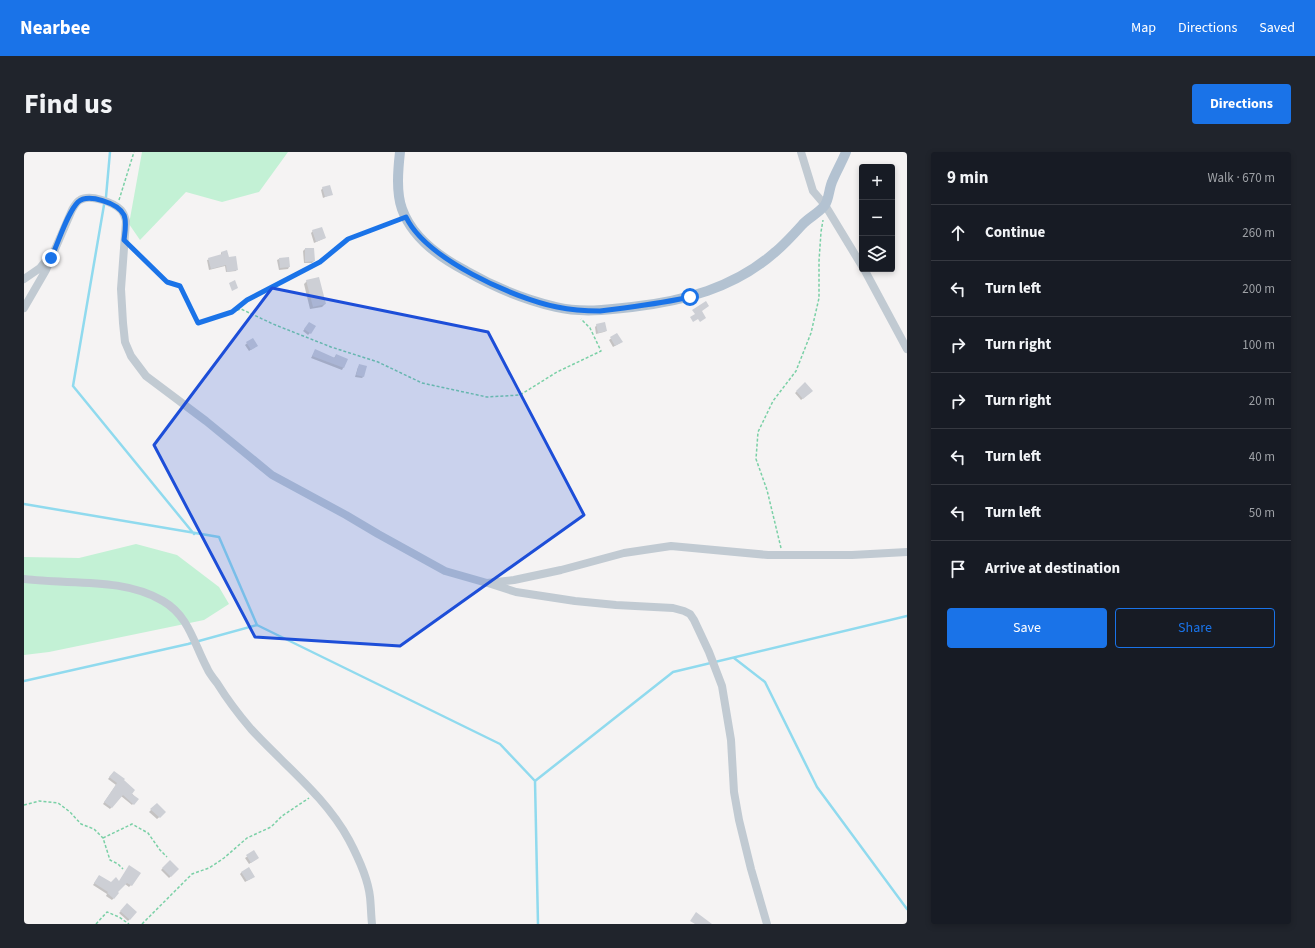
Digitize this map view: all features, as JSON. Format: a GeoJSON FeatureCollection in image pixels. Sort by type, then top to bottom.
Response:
{"type":"FeatureCollection","features":[{"type":"Feature","properties":{"kind":"main road"},"geometry":{"type":"LineString","coordinates":[[400,152],[398,166],[399,192],[402,208],[409,224],[422,239],[441,255],[479,278],[530,299],[556,307],[600,311],[659,304],[690,297],[717,288],[738,278],[768,258],[825,205],[831,183],[846,152]]}},
{"type":"Feature","properties":{"kind":"street"},"geometry":{"type":"LineString","coordinates":[[801,152],[813,191],[825,205],[859,261]]}},
{"type":"Feature","properties":{"kind":"street"},"geometry":{"type":"LineString","coordinates":[[24,308],[46,270],[72,210],[79,201],[90,198],[111,204],[117,207],[124,215],[126,221],[121,306],[125,342],[131,356],[146,376],[206,420],[272,475],[445,571],[487,582],[516,592],[575,601],[673,608],[690,614],[709,652],[722,686],[731,740],[734,792],[739,820],[751,869],[768,924]]}},
{"type":"Feature","properties":{"kind":"street"},"geometry":{"type":"LineString","coordinates":[[24,279],[40,268],[58,244]]}},
{"type":"Feature","properties":{"kind":"street"},"geometry":{"type":"LineString","coordinates":[[866,272],[907,349]]}},
{"type":"Feature","properties":{"kind":"street"},"geometry":{"type":"LineString","coordinates":[[487,582],[531,577],[624,553],[672,546],[728,552],[783,555],[852,555],[907,552]]}},
{"type":"Feature","properties":{"kind":"street"},"geometry":{"type":"LineString","coordinates":[[24,579],[46,582],[85,583],[129,588],[152,595],[166,602],[180,614],[207,668],[231,704],[251,729],[316,794],[338,823],[355,852],[367,883],[370,896],[372,924]]}},
{"type":"Feature","properties":{"kind":"street"},"geometry":{"type":"LineString","coordinates":[[24,585],[46,582]]}},
{"type":"Feature","properties":{"kind":"path"},"geometry":{"type":"LineString","coordinates":[[117,207],[134,152]]}},
{"type":"Feature","properties":{"kind":"path"},"geometry":{"type":"LineString","coordinates":[[783,555],[767,490],[756,459],[758,432],[773,401],[796,371],[811,333],[819,298],[821,232],[825,205]]}},
{"type":"Feature","properties":{"kind":"path"},"geometry":{"type":"LineString","coordinates":[[232,312],[247,300],[320,262],[348,239],[406,217]]}},
{"type":"Feature","properties":{"kind":"path"},"geometry":{"type":"LineString","coordinates":[[124,240],[167,282],[180,286],[198,323],[241,309],[273,324],[316,341],[378,362],[422,383],[487,397],[520,395],[557,372],[601,351],[590,328],[572,309]]}},
{"type":"Feature","properties":{"kind":"path"},"geometry":{"type":"LineString","coordinates":[[142,924],[192,874],[209,868],[224,858],[247,838],[271,827],[282,816],[316,794]]}},
{"type":"Feature","properties":{"kind":"path"},"geometry":{"type":"LineString","coordinates":[[24,805],[40,801],[58,803],[70,812],[81,824],[94,829],[103,838],[110,860],[118,864],[123,869]]}},
{"type":"Feature","properties":{"kind":"path"},"geometry":{"type":"LineString","coordinates":[[103,838],[132,824],[148,833],[160,850],[167,856]]}},
{"type":"Feature","properties":{"kind":"path"},"geometry":{"type":"LineString","coordinates":[[96,924],[108,912],[129,924]]}},
{"type":"Feature","properties":{"kind":"highlighted area"},"geometry":{"type":"Polygon","coordinates":[[[272,288],[488,332],[584,515],[400,646],[255,637],[154,445],[272,288]]]}},
{"type":"Feature","properties":{"kind":"green space"},"geometry":{"type":"Polygon","coordinates":[[[142,152],[288,152],[259,192],[222,202],[186,192],[140,240],[129,224],[142,152]]]}},
{"type":"Feature","properties":{"kind":"green space"},"geometry":{"type":"Polygon","coordinates":[[[136,544],[177,555],[219,587],[229,604],[204,620],[49,652],[24,655],[24,557],[79,558],[136,544]]]}},
{"type":"Feature","properties":{"kind":"building"},"geometry":{"type":"Polygon","coordinates":[[[330,185],[333,195],[325,197],[322,187],[330,185]]]}},
{"type":"Feature","properties":{"kind":"building"},"geometry":{"type":"Polygon","coordinates":[[[322,227],[326,238],[316,242],[312,230],[322,227]]]}},
{"type":"Feature","properties":{"kind":"building"},"geometry":{"type":"Polygon","coordinates":[[[305,248],[314,248],[315,261],[305,262],[305,248]]]}},
{"type":"Feature","properties":{"kind":"building"},"geometry":{"type":"Polygon","coordinates":[[[227,250],[229,257],[236,256],[238,270],[227,272],[226,265],[211,269],[208,258],[222,254],[221,252],[227,250]]]}},
{"type":"Feature","properties":{"kind":"building"},"geometry":{"type":"Polygon","coordinates":[[[289,257],[290,267],[280,268],[279,258],[289,257]]]}},
{"type":"Feature","properties":{"kind":"building"},"geometry":{"type":"Polygon","coordinates":[[[319,277],[326,304],[313,307],[306,280],[319,277]]]}},
{"type":"Feature","properties":{"kind":"building"},"geometry":{"type":"Polygon","coordinates":[[[235,280],[238,288],[232,291],[229,283],[235,280]]]}},
{"type":"Feature","properties":{"kind":"building"},"geometry":{"type":"Polygon","coordinates":[[[706,301],[709,306],[702,311],[706,318],[700,322],[698,319],[693,322],[690,317],[695,314],[692,310],[706,301]]]}},
{"type":"Feature","properties":{"kind":"building"},"geometry":{"type":"Polygon","coordinates":[[[309,322],[316,326],[311,334],[304,329],[309,322]]]}},
{"type":"Feature","properties":{"kind":"building"},"geometry":{"type":"Polygon","coordinates":[[[605,322],[607,331],[598,333],[596,324],[605,322]]]}},
{"type":"Feature","properties":{"kind":"building"},"geometry":{"type":"Polygon","coordinates":[[[617,333],[623,342],[615,346],[610,337],[617,333]]]}},
{"type":"Feature","properties":{"kind":"building"},"geometry":{"type":"Polygon","coordinates":[[[253,338],[258,346],[251,350],[246,342],[253,338]]]}},
{"type":"Feature","properties":{"kind":"building"},"geometry":{"type":"Polygon","coordinates":[[[315,349],[335,358],[336,354],[348,359],[344,368],[312,356],[315,349]]]}},
{"type":"Feature","properties":{"kind":"building"},"geometry":{"type":"Polygon","coordinates":[[[359,364],[367,366],[364,377],[356,375],[359,364]]]}},
{"type":"Feature","properties":{"kind":"building"},"geometry":{"type":"Polygon","coordinates":[[[805,382],[813,391],[803,399],[796,391],[805,382]]]}},
{"type":"Feature","properties":{"kind":"building"},"geometry":{"type":"Polygon","coordinates":[[[114,771],[125,779],[124,780],[135,790],[132,794],[139,799],[134,805],[123,795],[112,808],[104,802],[117,783],[109,777],[114,771]]]}},
{"type":"Feature","properties":{"kind":"building"},"geometry":{"type":"Polygon","coordinates":[[[157,803],[166,812],[160,818],[150,809],[157,803]]]}},
{"type":"Feature","properties":{"kind":"building"},"geometry":{"type":"Polygon","coordinates":[[[254,850],[259,858],[251,863],[246,855],[254,850]]]}},
{"type":"Feature","properties":{"kind":"building"},"geometry":{"type":"Polygon","coordinates":[[[170,860],[179,869],[171,877],[162,868],[170,860]]]}},
{"type":"Feature","properties":{"kind":"building"},"geometry":{"type":"Polygon","coordinates":[[[129,865],[141,873],[132,886],[127,883],[118,892],[119,893],[114,899],[107,893],[108,892],[94,883],[99,875],[111,882],[116,877],[119,881],[129,865]]]}},
{"type":"Feature","properties":{"kind":"building"},"geometry":{"type":"Polygon","coordinates":[[[249,867],[255,877],[247,881],[241,872],[249,867]]]}},
{"type":"Feature","properties":{"kind":"building"},"geometry":{"type":"Polygon","coordinates":[[[127,903],[137,912],[130,920],[120,911],[127,903]]]}},
{"type":"Feature","properties":{"kind":"building"},"geometry":{"type":"Polygon","coordinates":[[[696,912],[712,924],[695,924],[690,921],[696,912]]]}},
{"type":"Feature","properties":{"kind":"waterway"},"geometry":{"type":"LineString","coordinates":[[106,197],[110,152]]}},
{"type":"Feature","properties":{"kind":"waterway"},"geometry":{"type":"LineString","coordinates":[[104,205],[73,386],[194,534]]}},
{"type":"Feature","properties":{"kind":"waterway"},"geometry":{"type":"LineString","coordinates":[[24,504],[219,537],[257,625],[500,744],[535,781],[538,924]]}},
{"type":"Feature","properties":{"kind":"waterway"},"geometry":{"type":"LineString","coordinates":[[535,781],[673,672],[907,616]]}},
{"type":"Feature","properties":{"kind":"waterway"},"geometry":{"type":"LineString","coordinates":[[24,681],[188,644],[257,625]]}},
{"type":"Feature","properties":{"kind":"waterway"},"geometry":{"type":"LineString","coordinates":[[734,658],[765,682],[817,787],[907,909]]}},
{"type":"Feature","properties":{"kind":"route"},"geometry":{"type":"LineString","coordinates":[[51,258],[72,210],[79,201],[90,198],[111,204],[124,215],[126,221],[124,240],[167,282],[180,286],[198,323],[232,312],[247,300],[320,262],[348,239],[406,217],[409,224],[422,239],[457,266],[503,289],[556,307],[600,311],[659,304],[690,297]]}}]}
